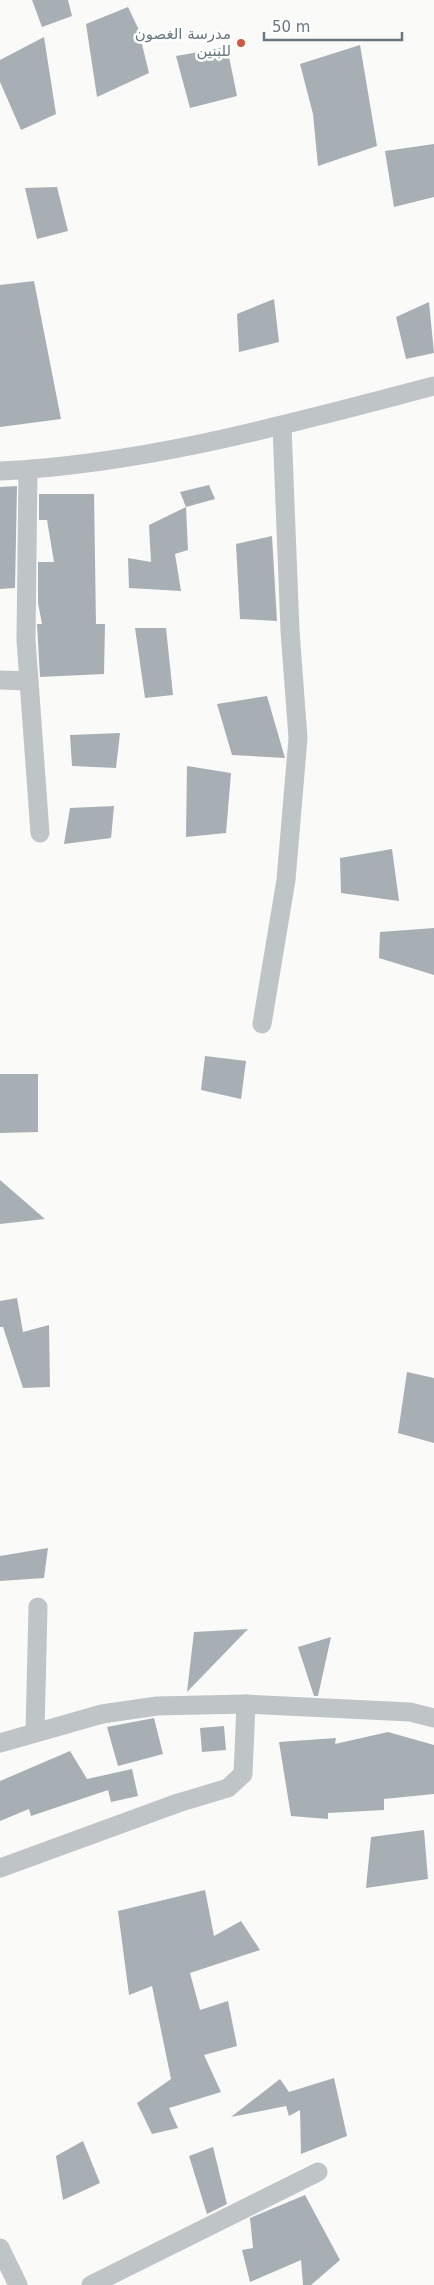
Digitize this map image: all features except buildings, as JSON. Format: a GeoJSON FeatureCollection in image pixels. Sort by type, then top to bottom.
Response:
{"type":"FeatureCollection","features":[{"type":"Feature","properties":{"kind":"street"},"geometry":{"type":"LineString","coordinates":[[0,471],[28,470],[114,459],[282,426],[434,386]]}},
{"type":"Feature","properties":{"kind":"street"},"geometry":{"type":"LineString","coordinates":[[262,1024],[286,880],[298,738],[290,631],[282,426]]}},
{"type":"Feature","properties":{"kind":"street"},"geometry":{"type":"LineString","coordinates":[[28,470],[26,640],[40,833]]}},
{"type":"Feature","properties":{"kind":"street"},"geometry":{"type":"LineString","coordinates":[[0,680],[30,681]]}},
{"type":"Feature","properties":{"kind":"street"},"geometry":{"type":"LineString","coordinates":[[35,1732],[38,1607]]}},
{"type":"Feature","properties":{"kind":"street"},"geometry":{"type":"LineString","coordinates":[[0,1868],[178,1802],[228,1788],[243,1774],[246,1704]]}},
{"type":"Feature","properties":{"kind":"street"},"geometry":{"type":"LineString","coordinates":[[0,1743],[102,1714],[157,1706],[246,1704],[410,1712],[434,1718]]}},
{"type":"Feature","properties":{"kind":"street"},"geometry":{"type":"LineString","coordinates":[[91,2285],[318,2172]]}},
{"type":"Feature","properties":{"kind":"street"},"geometry":{"type":"LineString","coordinates":[[0,2248],[18,2285]]}},
{"type":"Feature","properties":{"kind":"place","name":"مدرسة الغصون للبنين"},"geometry":{"type":"Point","coordinates":[241,43]}}]}
